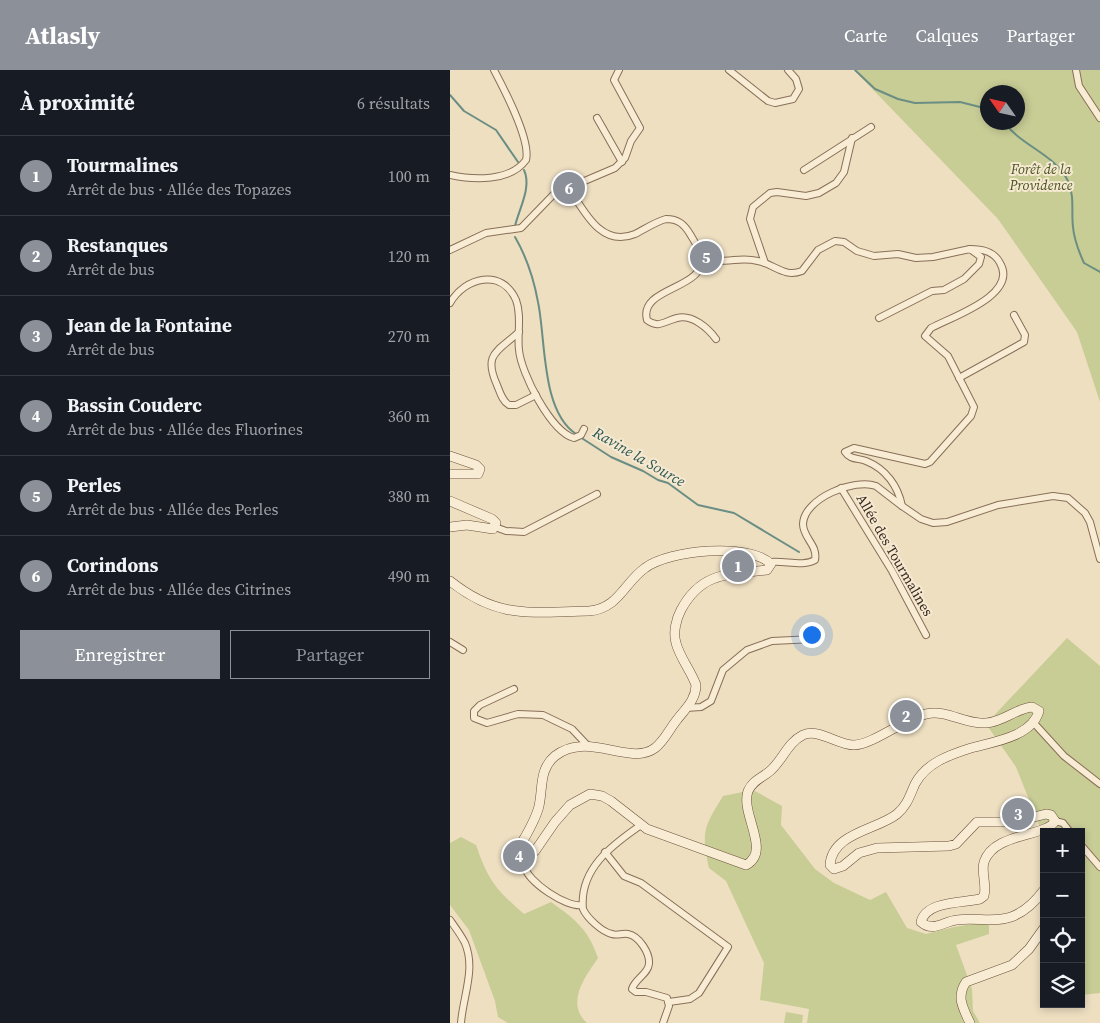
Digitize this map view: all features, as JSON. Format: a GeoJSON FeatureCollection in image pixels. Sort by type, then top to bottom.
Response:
{"type":"FeatureCollection","features":[{"type":"Feature","properties":{"kind":"main road"},"geometry":{"type":"LineString","coordinates":[[450,456],[476,464],[480,470],[474,476],[450,474]]}},
{"type":"Feature","properties":{"kind":"main road"},"geometry":{"type":"LineString","coordinates":[[450,501],[492,519],[496,523],[495,527],[488,530],[467,524],[450,527]]}},
{"type":"Feature","properties":{"kind":"main road"},"geometry":{"type":"LineString","coordinates":[[450,581],[481,601],[506,611],[589,611],[600,610],[609,606],[644,569],[665,560],[715,550],[730,550],[743,552],[770,562],[772,566],[767,570],[735,572],[706,582],[690,594],[678,614],[674,636],[696,685],[693,700],[662,742],[648,752],[614,751],[588,746],[568,748],[554,757],[548,764],[540,786],[537,812],[521,844],[524,854],[531,854],[535,850],[554,822],[570,805],[590,794],[602,796],[611,801],[641,825],[746,866],[754,859],[756,849],[747,802],[749,790],[757,779],[773,768],[792,742],[810,733],[850,745],[862,744],[901,723],[930,713],[948,715],[968,722],[987,723],[1002,720],[1032,707],[1039,711],[1033,722],[1010,738],[952,754],[934,763],[918,779],[900,812],[849,838],[833,854],[830,865],[834,869],[841,868],[853,856],[877,848],[949,846],[961,841],[973,825],[983,821],[1014,822],[1046,814],[1051,815],[1055,821],[1048,828],[1028,833],[992,850],[987,856],[983,868],[984,896],[980,900],[931,909],[924,915],[921,922],[928,928],[955,920],[1006,919],[1032,905],[1040,895]]}},
{"type":"Feature","properties":{"kind":"main road"},"geometry":{"type":"LineString","coordinates":[[970,1023],[960,999],[962,988],[966,982],[1012,965],[1029,949],[1040,934]]}},
{"type":"Feature","properties":{"kind":"street"},"geometry":{"type":"LineString","coordinates":[[450,175],[474,180],[489,178],[516,170],[526,160],[526,147],[508,98],[494,70]]}},
{"type":"Feature","properties":{"kind":"street"},"geometry":{"type":"LineString","coordinates":[[450,250],[486,233],[520,228],[527,224],[547,200],[569,188],[607,172],[622,162],[640,128],[614,80],[619,70]]}},
{"type":"Feature","properties":{"kind":"street"},"geometry":{"type":"LineString","coordinates":[[729,70],[764,99],[775,103],[793,99],[799,89],[796,79],[788,70]]}},
{"type":"Feature","properties":{"kind":"street"},"geometry":{"type":"LineString","coordinates":[[1076,70],[1079,86],[1100,118]]}},
{"type":"Feature","properties":{"kind":"street"},"geometry":{"type":"LineString","coordinates":[[596,118],[622,162]]}},
{"type":"Feature","properties":{"kind":"street"},"geometry":{"type":"LineString","coordinates":[[804,170],[871,127]]}},
{"type":"Feature","properties":{"kind":"street"},"geometry":{"type":"LineString","coordinates":[[765,263],[750,219],[753,207],[770,193],[784,192],[806,196],[819,193],[836,183],[844,172],[852,138]]}},
{"type":"Feature","properties":{"kind":"street"},"geometry":{"type":"LineString","coordinates":[[569,188],[596,228],[605,234],[625,237],[660,221],[672,219],[685,225],[701,254],[720,262],[742,260],[765,263],[787,273],[802,271],[818,250],[835,241],[844,242],[857,251],[874,256],[898,254],[916,258],[933,257],[970,249],[988,251],[996,256],[1004,273],[1002,282],[996,292],[987,299],[930,328],[925,336],[948,356],[974,407],[974,412],[930,462],[920,464],[890,455],[854,448],[845,452],[852,458],[874,465],[890,478],[896,488],[902,506]]}},
{"type":"Feature","properties":{"kind":"street"},"geometry":{"type":"LineString","coordinates":[[879,318],[932,291],[944,290],[964,279],[973,272],[980,261],[977,252],[970,249]]}},
{"type":"Feature","properties":{"kind":"street"},"geometry":{"type":"LineString","coordinates":[[701,254],[698,270],[693,277],[655,298],[646,316],[647,320],[655,325],[678,318],[692,320],[705,326],[716,339]]}},
{"type":"Feature","properties":{"kind":"street"},"geometry":{"type":"LineString","coordinates":[[450,303],[463,289],[480,279],[491,278],[507,288],[518,306],[519,349],[522,366],[536,395],[556,425],[567,436],[574,438],[581,435],[584,430]]}},
{"type":"Feature","properties":{"kind":"street"},"geometry":{"type":"LineString","coordinates":[[959,378],[1024,342],[1025,335],[1014,314]]}},
{"type":"Feature","properties":{"kind":"street"},"geometry":{"type":"LineString","coordinates":[[519,332],[495,353],[491,362],[491,371],[503,399],[509,405],[516,405],[536,395]]}},
{"type":"Feature","properties":{"kind":"street","name":"Allée des Tourmalines"},"geometry":{"type":"LineString","coordinates":[[770,562],[789,561],[804,563],[815,560],[815,549],[804,532],[804,518],[808,510],[841,488],[868,482],[927,522],[940,524],[998,505],[1063,496],[1073,500],[1085,513],[1095,532],[1100,558]]}},
{"type":"Feature","properties":{"kind":"street","name":"Allée des Tourmalines"},"geometry":{"type":"LineString","coordinates":[[841,488],[892,571],[926,635]]}},
{"type":"Feature","properties":{"kind":"street"},"geometry":{"type":"LineString","coordinates":[[495,527],[506,531],[524,532],[596,494]]}},
{"type":"Feature","properties":{"kind":"street"},"geometry":{"type":"LineString","coordinates":[[686,708],[700,707],[711,701],[724,670],[747,650],[772,642],[814,639]]}},
{"type":"Feature","properties":{"kind":"street"},"geometry":{"type":"LineString","coordinates":[[450,642],[463,650]]}},
{"type":"Feature","properties":{"kind":"street"},"geometry":{"type":"LineString","coordinates":[[514,689],[480,705],[474,711],[474,718],[487,723],[518,714],[543,715],[572,729],[588,746]]}},
{"type":"Feature","properties":{"kind":"street"},"geometry":{"type":"LineString","coordinates":[[1033,722],[1064,756],[1100,784]]}},
{"type":"Feature","properties":{"kind":"street"},"geometry":{"type":"LineString","coordinates":[[1055,821],[1063,822],[1067,828]]}},
{"type":"Feature","properties":{"kind":"street"},"geometry":{"type":"LineString","coordinates":[[641,825],[605,852],[586,882],[582,905],[586,915],[606,931],[613,935],[626,934],[634,936],[647,953],[648,968],[635,982],[633,991],[664,996],[668,1002],[663,1023]]}},
{"type":"Feature","properties":{"kind":"street"},"geometry":{"type":"LineString","coordinates":[[1085,850],[1100,867]]}},
{"type":"Feature","properties":{"kind":"street"},"geometry":{"type":"LineString","coordinates":[[605,852],[624,876],[641,883],[696,922],[724,943],[728,950],[702,988],[694,996],[684,1000],[668,1002]]}},
{"type":"Feature","properties":{"kind":"street"},"geometry":{"type":"LineString","coordinates":[[524,854],[524,866],[538,884],[565,903],[576,906],[582,905]]}},
{"type":"Feature","properties":{"kind":"street"},"geometry":{"type":"LineString","coordinates":[[450,920],[464,941],[469,956],[468,981],[461,1023]]}},
{"type":"Feature","properties":{"kind":"green space","name":"Forêt de la Providence"},"geometry":{"type":"Polygon","coordinates":[[[854,70],[1100,70],[1100,402],[1077,332],[998,219],[854,70]]]}},
{"type":"Feature","properties":{"kind":"green space"},"geometry":{"type":"Polygon","coordinates":[[[1067,638],[1100,666],[1100,993],[1085,995],[1085,828],[1040,828],[1016,767],[986,724],[1067,638]]]}},
{"type":"Feature","properties":{"kind":"green space"},"geometry":{"type":"Polygon","coordinates":[[[753,790],[782,806],[781,825],[815,869],[834,883],[870,900],[886,892],[907,928],[926,934],[980,923],[989,925],[989,934],[956,945],[972,989],[973,1011],[980,1023],[807,1023],[809,1009],[760,1000],[764,963],[726,881],[709,868],[705,846],[708,823],[723,796],[753,790]]]}},
{"type":"Feature","properties":{"kind":"green space"},"geometry":{"type":"Polygon","coordinates":[[[461,837],[476,845],[494,884],[524,914],[551,902],[574,920],[585,932],[598,958],[583,982],[577,999],[581,1015],[587,1023],[508,1023],[498,1017],[495,1001],[469,930],[450,905],[450,843],[461,837]]]}},
{"type":"Feature","properties":{"kind":"green space"},"geometry":{"type":"Polygon","coordinates":[[[786,1012],[803,1015],[802,1023],[784,1023],[786,1012]]]}},
{"type":"Feature","properties":{"kind":"waterway"},"geometry":{"type":"LineString","coordinates":[[855,70],[875,89],[898,99],[915,103],[960,102],[980,107]]}},
{"type":"Feature","properties":{"kind":"waterway","name":"Ravine la Source"},"geometry":{"type":"LineString","coordinates":[[450,95],[464,111],[496,130],[518,162]]}},
{"type":"Feature","properties":{"kind":"waterway"},"geometry":{"type":"LineString","coordinates":[[1011,130],[1055,164],[1068,181],[1071,193],[1072,221],[1079,250],[1084,263],[1100,272]]}},
{"type":"Feature","properties":{"kind":"waterway","name":"Ravine la Source"},"geometry":{"type":"LineString","coordinates":[[515,226],[526,191],[527,184],[524,170]]}},
{"type":"Feature","properties":{"kind":"waterway","name":"Ravine la Source"},"geometry":{"type":"LineString","coordinates":[[515,237],[532,277],[540,318],[547,374],[556,409],[565,423],[576,434]]}},
{"type":"Feature","properties":{"kind":"waterway","name":"Ravine la Source"},"geometry":{"type":"LineString","coordinates":[[580,437],[611,457],[668,483],[698,505],[734,513],[799,552]]}},
{"type":"Feature","properties":{"kind":"place","name":"Corindons"},"geometry":{"type":"Point","coordinates":[569,188]}},
{"type":"Feature","properties":{"kind":"place","name":"Perles"},"geometry":{"type":"Point","coordinates":[706,257]}},
{"type":"Feature","properties":{"kind":"place","name":"Tourmalines"},"geometry":{"type":"Point","coordinates":[738,566]}},
{"type":"Feature","properties":{"kind":"place","name":"Restanques"},"geometry":{"type":"Point","coordinates":[906,716]}},
{"type":"Feature","properties":{"kind":"place","name":"Jean de la Fontaine"},"geometry":{"type":"Point","coordinates":[1018,814]}},
{"type":"Feature","properties":{"kind":"place","name":"Bassin Couderc"},"geometry":{"type":"Point","coordinates":[519,856]}}]}
